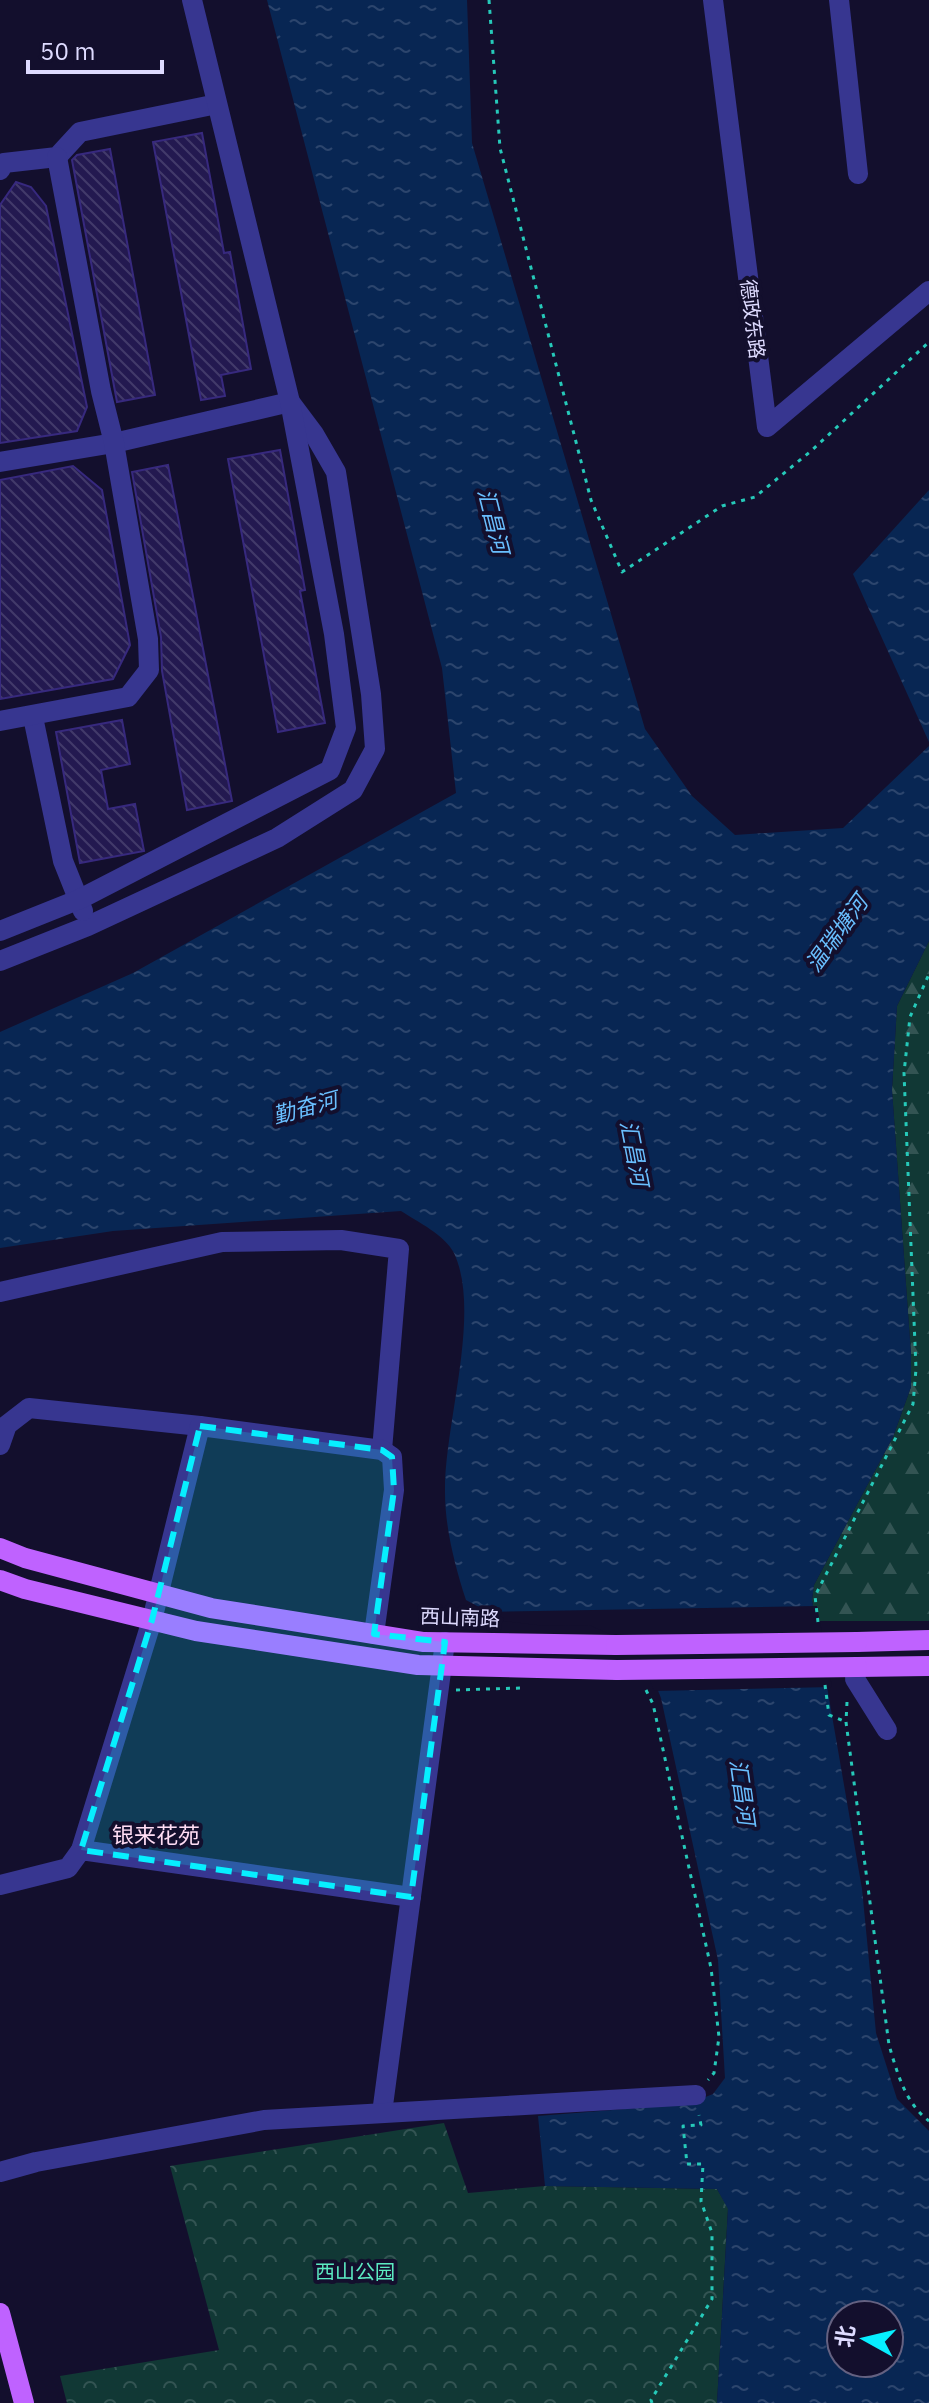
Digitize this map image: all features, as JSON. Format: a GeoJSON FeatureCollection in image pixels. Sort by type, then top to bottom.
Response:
{"type":"FeatureCollection","features":[{"type":"Feature","properties":{"kind":"main road","name":"西山南路"},"geometry":{"type":"LineString","coordinates":[[0,1548],[25,1558],[211,1608],[424,1642],[616,1645],[929,1640]]}},
{"type":"Feature","properties":{"kind":"main road"},"geometry":{"type":"LineString","coordinates":[[0,1580],[25,1589],[196,1631],[418,1665],[856,1673],[929,1666]]}},
{"type":"Feature","properties":{"kind":"main road"},"geometry":{"type":"LineString","coordinates":[[0,2313],[24,2403]]}},
{"type":"Feature","properties":{"kind":"street"},"geometry":{"type":"LineString","coordinates":[[0,931],[80,899],[330,770],[346,728],[334,634],[290,402],[192,0]]}},
{"type":"Feature","properties":{"kind":"street","name":"德政东路"},"geometry":{"type":"LineString","coordinates":[[713,0],[767,427],[929,291]]}},
{"type":"Feature","properties":{"kind":"street"},"geometry":{"type":"LineString","coordinates":[[839,0],[858,174]]}},
{"type":"Feature","properties":{"kind":"street"},"geometry":{"type":"LineString","coordinates":[[1,165],[57,157],[80,132],[217,104]]}},
{"type":"Feature","properties":{"kind":"street"},"geometry":{"type":"LineString","coordinates":[[0,721],[128,697],[149,670],[148,639],[114,443],[101,391],[57,157]]}},
{"type":"Feature","properties":{"kind":"street"},"geometry":{"type":"LineString","coordinates":[[0,462],[114,443],[290,402]]}},
{"type":"Feature","properties":{"kind":"street"},"geometry":{"type":"LineString","coordinates":[[0,961],[88,926],[277,838],[353,790],[375,749],[371,694],[336,472],[314,434],[290,402]]}},
{"type":"Feature","properties":{"kind":"street"},"geometry":{"type":"LineString","coordinates":[[33,717],[63,861],[88,926]]}},
{"type":"Feature","properties":{"kind":"street"},"geometry":{"type":"LineString","coordinates":[[0,1292],[222,1242],[341,1240],[399,1249],[382,1450]]}},
{"type":"Feature","properties":{"kind":"street"},"geometry":{"type":"LineString","coordinates":[[0,1445],[7,1425],[29,1408],[382,1450],[392,1457],[394,1490],[374,1634]]}},
{"type":"Feature","properties":{"kind":"street"},"geometry":{"type":"LineString","coordinates":[[0,1885],[68,1868],[81,1850],[152,1620],[200,1426]]}},
{"type":"Feature","properties":{"kind":"street"},"geometry":{"type":"LineString","coordinates":[[382,2113],[445,1642]]}},
{"type":"Feature","properties":{"kind":"street"},"geometry":{"type":"LineString","coordinates":[[856,1673],[887,1730]]}},
{"type":"Feature","properties":{"kind":"street"},"geometry":{"type":"LineString","coordinates":[[81,1850],[411,1897]]}},
{"type":"Feature","properties":{"kind":"street"},"geometry":{"type":"LineString","coordinates":[[0,2172],[36,2162],[264,2120],[696,2095]]}},
{"type":"Feature","properties":{"kind":"path"},"geometry":{"type":"LineString","coordinates":[[489,0],[500,148],[591,500],[622,572],[722,506],[755,497],[811,451],[929,342]]}},
{"type":"Feature","properties":{"kind":"path"},"geometry":{"type":"LineString","coordinates":[[818,1626],[815,1596],[913,1404],[916,1369],[904,1073],[910,1017],[929,974]]}},
{"type":"Feature","properties":{"kind":"path"},"geometry":{"type":"LineString","coordinates":[[856,1673],[847,1700],[846,1722],[889,2045],[898,2077],[917,2112],[929,2121]]}},
{"type":"Feature","properties":{"kind":"path"},"geometry":{"type":"LineString","coordinates":[[644,1685],[653,1704],[711,1968],[719,2037],[714,2073],[696,2095],[701,2125],[683,2126],[687,2164],[703,2164],[701,2201],[712,2233],[712,2299],[652,2403]]}},
{"type":"Feature","properties":{"kind":"path"},"geometry":{"type":"LineString","coordinates":[[825,1685],[829,1715],[846,1722]]}},
{"type":"Feature","properties":{"kind":"path"},"geometry":{"type":"LineString","coordinates":[[440,1690],[534,1688]]}},
{"type":"Feature","properties":{"kind":"highlighted area"},"geometry":{"type":"Polygon","coordinates":[[[200,1426],[382,1450],[392,1457],[394,1490],[374,1634],[445,1642],[411,1897],[81,1850],[152,1620],[200,1426]]]}},
{"type":"Feature","properties":{"kind":"green space"},"geometry":{"type":"Polygon","coordinates":[[[929,941],[929,1621],[816,1621],[812,1600],[814,1585],[893,1437],[911,1387],[892,1090],[897,1006],[929,941]]]}},
{"type":"Feature","properties":{"kind":"green space","name":"西山公园"},"geometry":{"type":"Polygon","coordinates":[[[444,2123],[468,2193],[545,2186],[717,2189],[728,2208],[717,2403],[67,2403],[60,2376],[219,2350],[170,2166],[444,2123]]]}},
{"type":"Feature","properties":{"kind":"water"},"geometry":{"type":"Polygon","coordinates":[[[267,0],[467,0],[472,143],[645,729],[692,796],[735,835],[843,828],[929,746],[929,941],[897,1006],[892,1090],[911,1387],[893,1437],[814,1585],[812,1600],[862,1889],[876,2033],[897,2099],[929,2131],[929,2403],[717,2403],[728,2209],[717,2189],[545,2186],[538,2116],[688,2104],[713,2094],[725,2078],[718,1960],[661,1698],[645,1658],[626,1637],[589,1621],[496,1616],[466,1600],[451,1547],[445,1506],[446,1465],[460,1370],[464,1306],[462,1278],[450,1246],[401,1211],[113,1231],[0,1248],[0,1032],[133,973],[456,793],[442,668],[267,0]]]}},
{"type":"Feature","properties":{"kind":"water"},"geometry":{"type":"Polygon","coordinates":[[[929,490],[929,742],[853,574],[929,490]]]}},
{"type":"Feature","properties":{"kind":"pier"},"geometry":{"type":"Polygon","coordinates":[[[817,1606],[832,1687],[654,1691],[642,1661],[623,1640],[589,1625],[545,1626],[495,1620],[480,1612],[817,1606]]]}},
{"type":"Feature","properties":{"kind":"building"},"geometry":{"type":"Polygon","coordinates":[[[202,133],[224,253],[230,252],[251,369],[221,375],[225,396],[201,400],[153,142],[202,133]]]}},
{"type":"Feature","properties":{"kind":"building"},"geometry":{"type":"Polygon","coordinates":[[[110,149],[155,395],[117,402],[72,160],[77,155],[110,149]]]}},
{"type":"Feature","properties":{"kind":"building"},"geometry":{"type":"Polygon","coordinates":[[[16,182],[31,187],[46,206],[87,407],[77,431],[0,443],[0,205],[16,182]]]}},
{"type":"Feature","properties":{"kind":"building"},"geometry":{"type":"Polygon","coordinates":[[[280,450],[305,590],[300,591],[325,723],[278,732],[228,459],[280,450]]]}},
{"type":"Feature","properties":{"kind":"building"},"geometry":{"type":"Polygon","coordinates":[[[168,465],[232,801],[187,810],[132,472],[168,465]]]}},
{"type":"Feature","properties":{"kind":"building"},"geometry":{"type":"Polygon","coordinates":[[[73,466],[102,490],[130,645],[113,679],[0,699],[0,480],[73,466]]]}},
{"type":"Feature","properties":{"kind":"building"},"geometry":{"type":"Polygon","coordinates":[[[122,720],[130,764],[101,770],[108,809],[135,804],[144,851],[80,863],[56,732],[122,720]]]}},
{"type":"Feature","properties":{"kind":"district","name":"银来花苑"},"geometry":{"type":"Point","coordinates":[156,1834]}},
{"type":"Feature","properties":{"kind":"water label","name":"汇昌河"},"geometry":{"type":"Point","coordinates":[494,521]}},
{"type":"Feature","properties":{"kind":"water label","name":"温瑞塘河"},"geometry":{"type":"Point","coordinates":[836,933]}},
{"type":"Feature","properties":{"kind":"water label","name":"勤奋河"},"geometry":{"type":"Point","coordinates":[305,1107]}},
{"type":"Feature","properties":{"kind":"water label","name":"汇昌河"},"geometry":{"type":"Point","coordinates":[635,1153]}},
{"type":"Feature","properties":{"kind":"water label","name":"汇昌河"},"geometry":{"type":"Point","coordinates":[743,1792]}}]}
